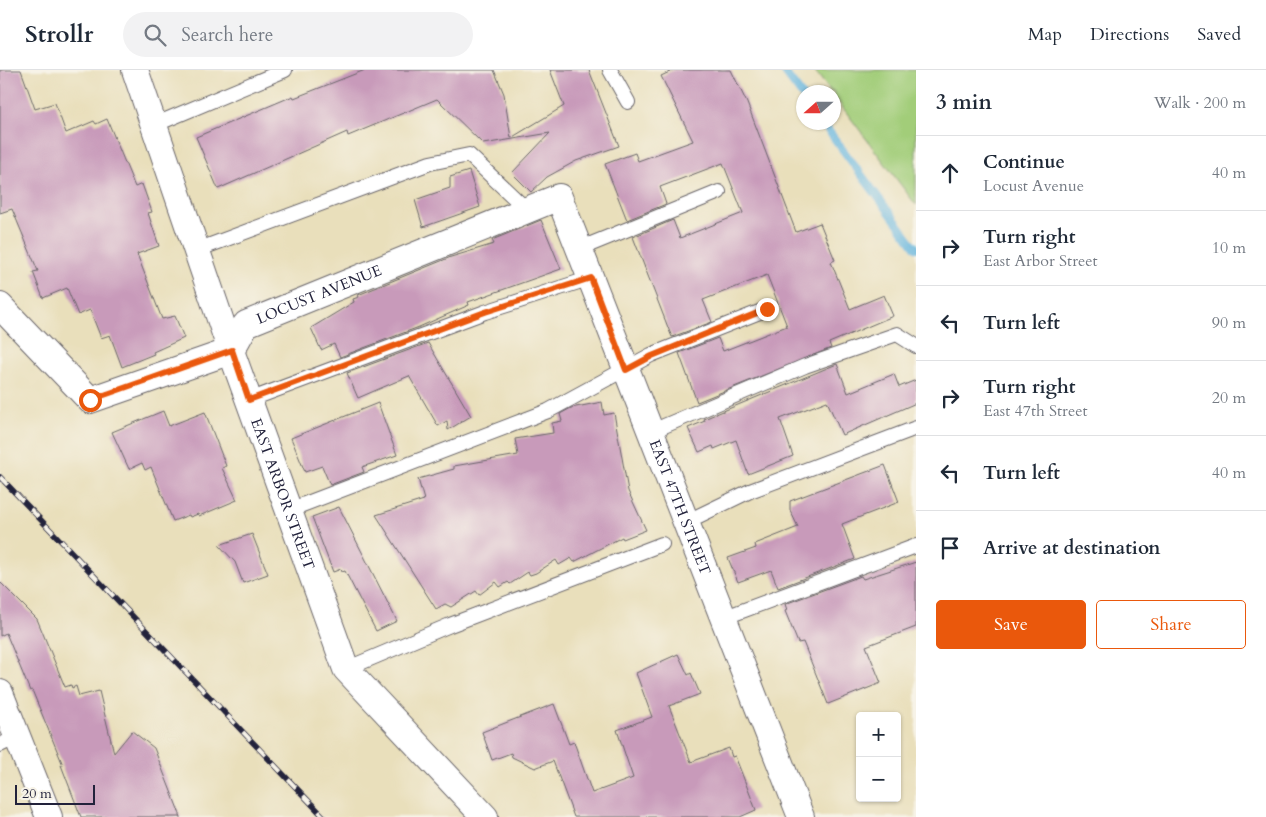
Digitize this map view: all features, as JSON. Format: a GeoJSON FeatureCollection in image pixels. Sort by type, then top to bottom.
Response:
{"type":"FeatureCollection","features":[{"type":"Feature","properties":{"kind":"street","name":"EAST ARBOR STREET"},"geometry":{"type":"LineString","coordinates":[[135,70],[249,400],[346,669],[485,817]]}},
{"type":"Feature","properties":{"kind":"street","name":"EAST 47TH STREET"},"geometry":{"type":"LineString","coordinates":[[559,197],[801,817]]}},
{"type":"Feature","properties":{"kind":"street","name":"LOCUST AVENUE"},"geometry":{"type":"LineString","coordinates":[[232,350],[246,324],[559,197]]}},
{"type":"Feature","properties":{"kind":"street"},"geometry":{"type":"LineString","coordinates":[[0,306],[90,400],[232,350]]}},
{"type":"Feature","properties":{"kind":"street"},"geometry":{"type":"LineString","coordinates":[[0,693],[9,741],[49,817]]}},
{"type":"Feature","properties":{"kind":"lane"},"geometry":{"type":"LineString","coordinates":[[154,125],[258,75],[284,70]]}},
{"type":"Feature","properties":{"kind":"lane"},"geometry":{"type":"LineString","coordinates":[[610,70],[628,102]]}},
{"type":"Feature","properties":{"kind":"lane"},"geometry":{"type":"LineString","coordinates":[[197,250],[430,163],[468,155],[526,209]]}},
{"type":"Feature","properties":{"kind":"lane"},"geometry":{"type":"LineString","coordinates":[[579,249],[719,192]]}},
{"type":"Feature","properties":{"kind":"lane"},"geometry":{"type":"LineString","coordinates":[[249,400],[485,312],[591,278]]}},
{"type":"Feature","properties":{"kind":"lane"},"geometry":{"type":"LineString","coordinates":[[289,510],[548,411],[607,378],[652,356],[767,309]]}},
{"type":"Feature","properties":{"kind":"lane"},"geometry":{"type":"LineString","coordinates":[[650,432],[805,366],[897,334],[916,346]]}},
{"type":"Feature","properties":{"kind":"lane"},"geometry":{"type":"LineString","coordinates":[[686,522],[750,491],[916,428]]}},
{"type":"Feature","properties":{"kind":"lane"},"geometry":{"type":"LineString","coordinates":[[346,669],[450,625],[662,544]]}},
{"type":"Feature","properties":{"kind":"lane"},"geometry":{"type":"LineString","coordinates":[[723,618],[916,546]]}},
{"type":"Feature","properties":{"kind":"green space"},"geometry":{"type":"Polygon","coordinates":[[[814,70],[916,70],[916,205],[841,105],[841,85],[826,85],[814,70]]]}},
{"type":"Feature","properties":{"kind":"building"},"geometry":{"type":"Polygon","coordinates":[[[0,70],[21,70],[35,109],[55,103],[66,133],[94,121],[96,124],[107,119],[135,187],[142,184],[152,212],[148,213],[159,246],[137,254],[162,319],[175,316],[184,338],[153,352],[154,354],[122,367],[110,335],[101,338],[90,310],[78,315],[67,288],[43,298],[33,272],[38,271],[12,209],[0,213],[0,70]]]}},
{"type":"Feature","properties":{"kind":"building"},"geometry":{"type":"Polygon","coordinates":[[[365,70],[494,70],[504,94],[511,138],[564,106],[550,70],[589,70],[619,146],[576,161],[547,177],[531,192],[512,173],[550,133],[483,144],[437,99],[348,136],[347,132],[218,189],[196,137],[293,96],[294,98],[365,70]]]}},
{"type":"Feature","properties":{"kind":"building"},"geometry":{"type":"Polygon","coordinates":[[[674,70],[731,70],[747,103],[796,232],[820,223],[835,260],[831,262],[850,309],[884,295],[893,316],[829,343],[831,348],[697,402],[679,353],[718,338],[723,351],[787,326],[767,275],[703,300],[712,322],[672,337],[633,237],[673,220],[680,238],[743,213],[723,163],[660,187],[666,204],[627,220],[605,164],[635,153],[638,161],[693,141],[661,76],[674,70]]]}},
{"type":"Feature","properties":{"kind":"building"},"geometry":{"type":"Polygon","coordinates":[[[469,171],[480,207],[423,227],[415,200],[450,188],[450,177],[469,171]]]}},
{"type":"Feature","properties":{"kind":"building"},"geometry":{"type":"Polygon","coordinates":[[[541,220],[561,269],[468,302],[469,305],[419,327],[340,357],[334,344],[321,350],[311,328],[354,302],[353,299],[359,297],[358,295],[451,257],[494,244],[492,240],[541,220]]]}},
{"type":"Feature","properties":{"kind":"building"},"geometry":{"type":"Polygon","coordinates":[[[428,343],[471,416],[448,430],[447,421],[438,426],[409,376],[358,398],[347,373],[428,343]]]}},
{"type":"Feature","properties":{"kind":"building"},"geometry":{"type":"Polygon","coordinates":[[[837,364],[848,393],[894,374],[899,387],[916,380],[916,403],[842,435],[827,401],[780,419],[793,456],[748,474],[736,440],[714,449],[713,446],[699,452],[688,428],[705,421],[704,419],[837,364]]]}},
{"type":"Feature","properties":{"kind":"building"},"geometry":{"type":"Polygon","coordinates":[[[602,402],[604,415],[614,413],[628,491],[646,530],[623,539],[622,537],[574,562],[571,558],[559,565],[556,560],[536,573],[530,575],[528,572],[510,584],[508,582],[500,587],[496,582],[479,595],[476,591],[451,607],[445,604],[436,609],[376,515],[424,500],[418,479],[454,469],[454,466],[518,455],[515,439],[553,433],[552,423],[562,421],[560,414],[571,408],[602,402]]]}},
{"type":"Feature","properties":{"kind":"building"},"geometry":{"type":"Polygon","coordinates":[[[378,403],[397,455],[362,467],[364,472],[330,485],[322,466],[305,472],[291,438],[378,403]]]}},
{"type":"Feature","properties":{"kind":"building"},"geometry":{"type":"Polygon","coordinates":[[[163,411],[169,426],[205,412],[226,466],[222,468],[237,500],[199,516],[198,514],[190,517],[189,515],[173,521],[151,467],[145,470],[142,463],[129,469],[112,432],[163,411]]]}},
{"type":"Feature","properties":{"kind":"building"},"geometry":{"type":"Polygon","coordinates":[[[885,465],[899,502],[842,524],[855,559],[778,588],[771,570],[738,582],[728,558],[756,548],[755,544],[798,527],[790,510],[790,501],[885,465]]]}},
{"type":"Feature","properties":{"kind":"building"},"geometry":{"type":"Polygon","coordinates":[[[339,507],[397,621],[376,631],[345,571],[342,572],[341,569],[333,572],[312,517],[339,507]]]}},
{"type":"Feature","properties":{"kind":"building"},"geometry":{"type":"Polygon","coordinates":[[[252,534],[268,574],[243,583],[235,562],[219,545],[252,534]]]}},
{"type":"Feature","properties":{"kind":"building"},"geometry":{"type":"Polygon","coordinates":[[[916,562],[916,627],[866,646],[881,683],[828,704],[803,642],[798,643],[785,611],[787,610],[785,604],[861,576],[863,579],[916,562]]]}},
{"type":"Feature","properties":{"kind":"building"},"geometry":{"type":"Polygon","coordinates":[[[0,582],[37,619],[65,687],[71,685],[72,688],[76,686],[79,696],[99,691],[114,753],[132,731],[154,748],[181,817],[81,817],[61,765],[63,765],[32,690],[30,691],[6,633],[0,636],[0,582]]]}},
{"type":"Feature","properties":{"kind":"building"},"geometry":{"type":"Polygon","coordinates":[[[678,654],[688,675],[691,673],[700,694],[669,706],[691,762],[729,748],[732,757],[735,756],[756,810],[740,817],[574,817],[553,761],[535,768],[512,757],[511,753],[492,760],[482,732],[554,704],[569,744],[574,742],[592,793],[633,778],[617,730],[652,717],[636,673],[678,654]]]}},
{"type":"Feature","properties":{"kind":"waterway"},"geometry":{"type":"LineString","coordinates":[[783,70],[796,87]]}},
{"type":"Feature","properties":{"kind":"waterway"},"geometry":{"type":"LineString","coordinates":[[828,130],[916,248]]}},
{"type":"Feature","properties":{"kind":"railway"},"geometry":{"type":"LineString","coordinates":[[0,477],[324,817]]}},
{"type":"Feature","properties":{"kind":"route"},"geometry":{"type":"LineString","coordinates":[[90,400],[232,350],[249,400],[485,312],[591,278],[626,370],[652,356],[767,309]]}}]}
